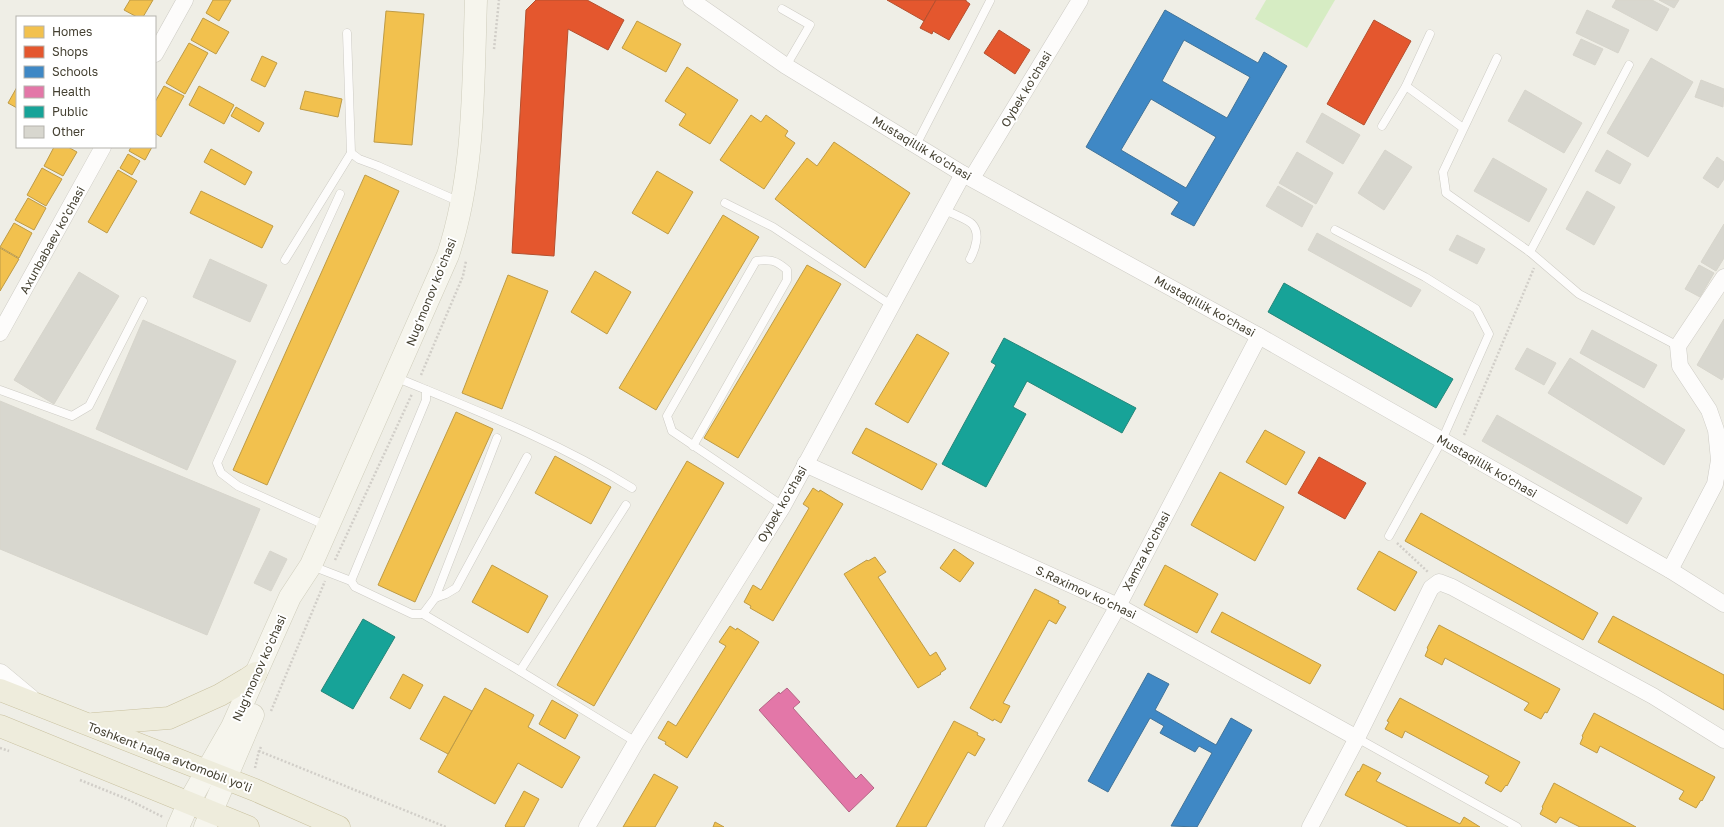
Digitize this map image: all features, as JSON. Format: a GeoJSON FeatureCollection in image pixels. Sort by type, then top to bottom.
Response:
{"type":"FeatureCollection","features":[{"type":"Feature","properties":{"kind":"highway"},"geometry":{"type":"LineString","coordinates":[[86,724],[169,718],[220,695],[256,673]]}},
{"type":"Feature","properties":{"kind":"highway","name":"Toshkent halqa avtomobil yo'li"},"geometry":{"type":"LineString","coordinates":[[0,690],[227,779],[339,827]]}},
{"type":"Feature","properties":{"kind":"highway"},"geometry":{"type":"LineString","coordinates":[[0,726],[189,802],[208,819],[248,827]]}},
{"type":"Feature","properties":{"kind":"main road","name":"Nugʻmonov koʻchasi"},"geometry":{"type":"LineString","coordinates":[[170,825],[189,802],[232,727],[290,597],[311,565],[329,527],[448,255],[462,202],[468,167],[471,131],[476,0]]}},
{"type":"Feature","properties":{"kind":"main road","name":"Nugʻmonov koʻchasi"},"geometry":{"type":"LineString","coordinates":[[208,819],[227,779],[301,606],[311,565]]}},
{"type":"Feature","properties":{"kind":"street"},"geometry":{"type":"LineString","coordinates":[[156,52],[185,0]]}},
{"type":"Feature","properties":{"kind":"street","name":"Mustaqillik ko'chasi"},"geometry":{"type":"LineString","coordinates":[[691,0],[786,66],[968,176],[1259,336],[1670,570],[1724,604]]}},
{"type":"Feature","properties":{"kind":"street","name":"Oybek ko'chasi"},"geometry":{"type":"LineString","coordinates":[[587,827],[636,742],[783,506],[944,210],[968,176],[1080,0]]}},
{"type":"Feature","properties":{"kind":"street","name":"Axunbabaev ko'chasi"},"geometry":{"type":"LineString","coordinates":[[0,333],[103,148]]}},
{"type":"Feature","properties":{"kind":"street"},"geometry":{"type":"LineString","coordinates":[[1670,570],[1715,484],[1719,460],[1716,430],[1709,410],[1680,366],[1678,346],[1724,277]]}},
{"type":"Feature","properties":{"kind":"street","name":"Xamza ko'chasi"},"geometry":{"type":"LineString","coordinates":[[993,827],[1118,606],[1259,336]]}},
{"type":"Feature","properties":{"kind":"street","name":"S.Raximov ko'chasi"},"geometry":{"type":"LineString","coordinates":[[805,464],[1118,606],[1357,738]]}},
{"type":"Feature","properties":{"kind":"street"},"geometry":{"type":"LineString","coordinates":[[1310,827],[1357,738],[1431,588],[1439,582],[1452,587],[1653,696],[1724,740]]}},
{"type":"Feature","properties":{"kind":"street"},"geometry":{"type":"LineString","coordinates":[[0,674],[38,706]]}},
{"type":"Feature","properties":{"kind":"lane"},"geometry":{"type":"LineString","coordinates":[[916,145],[990,1]]}},
{"type":"Feature","properties":{"kind":"lane"},"geometry":{"type":"LineString","coordinates":[[782,9],[810,25],[786,66]]}},
{"type":"Feature","properties":{"kind":"lane"},"geometry":{"type":"LineString","coordinates":[[285,260],[351,153],[347,34]]}},
{"type":"Feature","properties":{"kind":"lane"},"geometry":{"type":"LineString","coordinates":[[1382,126],[1406,86],[1430,34]]}},
{"type":"Feature","properties":{"kind":"lane"},"geometry":{"type":"LineString","coordinates":[[1498,58],[1443,172],[1446,193],[1538,258],[1579,294],[1678,346]]}},
{"type":"Feature","properties":{"kind":"lane"},"geometry":{"type":"LineString","coordinates":[[1530,252],[1629,64]]}},
{"type":"Feature","properties":{"kind":"lane"},"geometry":{"type":"LineString","coordinates":[[1406,86],[1463,128]]}},
{"type":"Feature","properties":{"kind":"lane"},"geometry":{"type":"LineString","coordinates":[[351,153],[359,159],[462,202]]}},
{"type":"Feature","properties":{"kind":"lane"},"geometry":{"type":"LineString","coordinates":[[329,527],[238,486],[221,473],[217,463],[340,194]]}},
{"type":"Feature","properties":{"kind":"lane"},"geometry":{"type":"LineString","coordinates":[[724,203],[773,227],[891,305]]}},
{"type":"Feature","properties":{"kind":"lane"},"geometry":{"type":"LineString","coordinates":[[944,210],[972,224],[976,233],[976,249],[970,260]]}},
{"type":"Feature","properties":{"kind":"lane"},"geometry":{"type":"LineString","coordinates":[[1335,230],[1425,277],[1476,309],[1489,334],[1442,440],[1389,536]]}},
{"type":"Feature","properties":{"kind":"lane"},"geometry":{"type":"LineString","coordinates":[[693,446],[787,280],[787,270],[778,262],[769,259],[756,261],[667,416],[668,423],[672,431],[693,446],[783,506]]}},
{"type":"Feature","properties":{"kind":"lane"},"geometry":{"type":"LineString","coordinates":[[0,390],[72,416],[89,406],[143,301]]}},
{"type":"Feature","properties":{"kind":"lane"},"geometry":{"type":"LineString","coordinates":[[395,377],[525,432],[613,476],[632,488]]}},
{"type":"Feature","properties":{"kind":"lane"},"geometry":{"type":"LineString","coordinates":[[351,581],[426,400],[426,390]]}},
{"type":"Feature","properties":{"kind":"lane"},"geometry":{"type":"LineString","coordinates":[[422,614],[435,598],[497,438]]}},
{"type":"Feature","properties":{"kind":"lane"},"geometry":{"type":"LineString","coordinates":[[435,598],[456,588],[527,457]]}},
{"type":"Feature","properties":{"kind":"lane"},"geometry":{"type":"LineString","coordinates":[[520,671],[626,505]]}},
{"type":"Feature","properties":{"kind":"lane"},"geometry":{"type":"LineString","coordinates":[[311,565],[351,581],[356,587],[412,614],[422,614],[520,671],[636,742]]}},
{"type":"Feature","properties":{"kind":"lane"},"geometry":{"type":"LineString","coordinates":[[1357,738],[1517,827]]}},
{"type":"Feature","properties":{"kind":"path"},"geometry":{"type":"LineString","coordinates":[[1458,449],[1538,258]]}},
{"type":"Feature","properties":{"kind":"path"},"geometry":{"type":"LineString","coordinates":[[1389,536],[1439,582]]}},
{"type":"Feature","properties":{"kind":"path"},"geometry":{"type":"LineString","coordinates":[[0,748],[12,752]]}},
{"type":"Feature","properties":{"kind":"path"},"geometry":{"type":"LineString","coordinates":[[78,779],[127,799],[164,817],[170,825]]}},
{"type":"Feature","properties":{"kind":"green space"},"geometry":{"type":"Polygon","coordinates":[[[1266,0],[1335,0],[1307,48],[1255,19],[1266,0]]]}},
{"type":"Feature","properties":{"kind":"building: Homes"},"geometry":{"type":"Polygon","coordinates":[[[130,0],[153,0],[144,16],[135,16],[124,10],[130,0]]]}},
{"type":"Feature","properties":{"kind":"building: Homes"},"geometry":{"type":"Polygon","coordinates":[[[213,0],[231,0],[219,21],[206,13],[213,0]]]}},
{"type":"Feature","properties":{"kind":"building: Homes"},"geometry":{"type":"Polygon","coordinates":[[[386,11],[424,14],[412,145],[374,142],[386,11]]]}},
{"type":"Feature","properties":{"kind":"building: Homes"},"geometry":{"type":"Polygon","coordinates":[[[203,18],[229,32],[216,54],[191,40],[203,18]]]}},
{"type":"Feature","properties":{"kind":"building: Homes"},"geometry":{"type":"Polygon","coordinates":[[[637,21],[681,44],[666,72],[622,48],[637,21]]]}},
{"type":"Feature","properties":{"kind":"building: Homes"},"geometry":{"type":"Polygon","coordinates":[[[189,43],[208,53],[185,94],[166,83],[189,43]]]}},
{"type":"Feature","properties":{"kind":"building: Homes"},"geometry":{"type":"Polygon","coordinates":[[[262,56],[277,63],[265,87],[251,80],[262,56]]]}},
{"type":"Feature","properties":{"kind":"building: Homes"},"geometry":{"type":"Polygon","coordinates":[[[687,67],[738,100],[710,144],[679,125],[686,114],[665,101],[687,67]]]}},
{"type":"Feature","properties":{"kind":"building: Homes"},"geometry":{"type":"Polygon","coordinates":[[[164,86],[184,96],[161,137],[156,134],[156,100],[164,86]]]}},
{"type":"Feature","properties":{"kind":"building: Homes"},"geometry":{"type":"Polygon","coordinates":[[[199,86],[234,105],[224,124],[189,105],[199,86]]]}},
{"type":"Feature","properties":{"kind":"building: Homes"},"geometry":{"type":"Polygon","coordinates":[[[16,89],[16,107],[8,103],[16,89]]]}},
{"type":"Feature","properties":{"kind":"building: Homes"},"geometry":{"type":"Polygon","coordinates":[[[305,91],[342,99],[338,117],[300,109],[305,91]]]}},
{"type":"Feature","properties":{"kind":"building: Homes"},"geometry":{"type":"Polygon","coordinates":[[[236,107],[264,123],[259,132],[231,116],[236,107]]]}},
{"type":"Feature","properties":{"kind":"building: Homes"},"geometry":{"type":"Polygon","coordinates":[[[751,115],[761,122],[766,115],[788,131],[785,136],[795,143],[764,189],[720,160],[751,115]]]}},
{"type":"Feature","properties":{"kind":"building: Homes"},"geometry":{"type":"Polygon","coordinates":[[[834,142],[910,193],[865,268],[775,199],[807,158],[817,166],[834,142]]]}},
{"type":"Feature","properties":{"kind":"building: Homes"},"geometry":{"type":"Polygon","coordinates":[[[53,148],[70,148],[77,152],[63,176],[44,166],[53,148]]]}},
{"type":"Feature","properties":{"kind":"building: Homes"},"geometry":{"type":"Polygon","coordinates":[[[130,148],[151,148],[145,160],[129,151],[130,148]]]}},
{"type":"Feature","properties":{"kind":"building: Homes"},"geometry":{"type":"Polygon","coordinates":[[[211,149],[252,172],[245,185],[204,162],[211,149]]]}},
{"type":"Feature","properties":{"kind":"building: Homes"},"geometry":{"type":"Polygon","coordinates":[[[128,154],[140,161],[132,175],[120,168],[128,154]]]}},
{"type":"Feature","properties":{"kind":"building: Homes"},"geometry":{"type":"Polygon","coordinates":[[[42,168],[62,179],[46,206],[27,195],[42,168]]]}},
{"type":"Feature","properties":{"kind":"building: Homes"},"geometry":{"type":"Polygon","coordinates":[[[118,170],[137,181],[107,233],[88,222],[118,170]]]}},
{"type":"Feature","properties":{"kind":"building: Homes"},"geometry":{"type":"Polygon","coordinates":[[[657,171],[693,192],[668,234],[632,213],[657,171]]]}},
{"type":"Feature","properties":{"kind":"building: Homes"},"geometry":{"type":"Polygon","coordinates":[[[365,175],[399,191],[267,485],[233,470],[365,175]]]}},
{"type":"Feature","properties":{"kind":"building: Homes"},"geometry":{"type":"Polygon","coordinates":[[[201,191],[273,226],[262,248],[190,213],[201,191]]]}},
{"type":"Feature","properties":{"kind":"building: Homes"},"geometry":{"type":"Polygon","coordinates":[[[28,198],[46,208],[34,230],[15,220],[28,198]]]}},
{"type":"Feature","properties":{"kind":"building: Homes"},"geometry":{"type":"Polygon","coordinates":[[[723,215],[759,237],[656,410],[619,388],[723,215]]]}},
{"type":"Feature","properties":{"kind":"building: Homes"},"geometry":{"type":"Polygon","coordinates":[[[14,223],[32,233],[19,258],[0,247],[14,223]]]}},
{"type":"Feature","properties":{"kind":"building: Homes"},"geometry":{"type":"Polygon","coordinates":[[[0,248],[19,259],[0,291],[0,248]]]}},
{"type":"Feature","properties":{"kind":"building: Homes"},"geometry":{"type":"Polygon","coordinates":[[[807,265],[841,284],[738,458],[704,438],[807,265]]]}},
{"type":"Feature","properties":{"kind":"building: Homes"},"geometry":{"type":"Polygon","coordinates":[[[595,271],[631,292],[607,334],[571,312],[595,271]]]}},
{"type":"Feature","properties":{"kind":"building: Homes"},"geometry":{"type":"Polygon","coordinates":[[[508,275],[548,291],[502,409],[462,393],[508,275]]]}},
{"type":"Feature","properties":{"kind":"building: Homes"},"geometry":{"type":"Polygon","coordinates":[[[917,334],[949,353],[908,423],[875,404],[917,334]]]}},
{"type":"Feature","properties":{"kind":"building: Homes"},"geometry":{"type":"Polygon","coordinates":[[[456,412],[493,429],[415,602],[378,585],[456,412]]]}},
{"type":"Feature","properties":{"kind":"building: Homes"},"geometry":{"type":"Polygon","coordinates":[[[866,428],[937,464],[922,490],[852,453],[866,428]]]}},
{"type":"Feature","properties":{"kind":"building: Homes"},"geometry":{"type":"Polygon","coordinates":[[[1265,430],[1305,452],[1286,485],[1246,462],[1265,430]]]}},
{"type":"Feature","properties":{"kind":"building: Homes"},"geometry":{"type":"Polygon","coordinates":[[[555,456],[611,487],[591,524],[535,493],[555,456]]]}},
{"type":"Feature","properties":{"kind":"building: Homes"},"geometry":{"type":"Polygon","coordinates":[[[687,461],[724,483],[594,706],[557,685],[687,461]]]}},
{"type":"Feature","properties":{"kind":"building: Homes"},"geometry":{"type":"Polygon","coordinates":[[[1220,472],[1284,507],[1255,561],[1191,525],[1220,472]]]}},
{"type":"Feature","properties":{"kind":"building: Homes"},"geometry":{"type":"Polygon","coordinates":[[[813,488],[819,492],[820,490],[843,504],[773,621],[750,608],[751,606],[744,602],[753,585],[761,590],[809,508],[803,504],[813,488]]]}},
{"type":"Feature","properties":{"kind":"building: Homes"},"geometry":{"type":"Polygon","coordinates":[[[1421,513],[1598,613],[1583,640],[1405,541],[1421,513]]]}},
{"type":"Feature","properties":{"kind":"building: Homes"},"geometry":{"type":"Polygon","coordinates":[[[954,549],[974,563],[960,582],[940,568],[954,549]]]}},
{"type":"Feature","properties":{"kind":"building: Homes"},"geometry":{"type":"Polygon","coordinates":[[[1379,551],[1417,572],[1395,611],[1357,589],[1379,551]]]}},
{"type":"Feature","properties":{"kind":"building: Homes"},"geometry":{"type":"Polygon","coordinates":[[[875,557],[886,572],[878,577],[930,656],[936,652],[946,669],[940,673],[941,674],[918,688],[844,574],[867,560],[868,561],[875,557]]]}},
{"type":"Feature","properties":{"kind":"building: Homes"},"geometry":{"type":"Polygon","coordinates":[[[492,565],[548,596],[528,633],[472,602],[492,565]]]}},
{"type":"Feature","properties":{"kind":"building: Homes"},"geometry":{"type":"Polygon","coordinates":[[[1165,565],[1218,594],[1197,633],[1144,605],[1165,565]]]}},
{"type":"Feature","properties":{"kind":"building: Homes"},"geometry":{"type":"Polygon","coordinates":[[[1035,589],[1059,601],[1058,603],[1066,607],[1056,624],[1049,620],[1003,703],[1010,706],[1001,723],[994,719],[993,721],[970,708],[1035,589]]]}},
{"type":"Feature","properties":{"kind":"building: Homes"},"geometry":{"type":"Polygon","coordinates":[[[1222,612],[1321,665],[1310,684],[1211,632],[1222,612]]]}},
{"type":"Feature","properties":{"kind":"building: Homes"},"geometry":{"type":"Polygon","coordinates":[[[1613,616],[1724,675],[1724,710],[1598,642],[1613,616]]]}},
{"type":"Feature","properties":{"kind":"building: Homes"},"geometry":{"type":"Polygon","coordinates":[[[1439,625],[1560,689],[1547,713],[1545,712],[1541,719],[1524,710],[1529,703],[1445,658],[1442,665],[1425,656],[1428,649],[1427,648],[1439,625]]]}},
{"type":"Feature","properties":{"kind":"building: Homes"},"geometry":{"type":"Polygon","coordinates":[[[730,626],[736,630],[737,628],[759,642],[687,758],[665,744],[666,742],[658,738],[668,721],[676,726],[726,646],[719,642],[730,626]]]}},
{"type":"Feature","properties":{"kind":"building: Homes"},"geometry":{"type":"Polygon","coordinates":[[[403,674],[423,685],[410,709],[390,698],[403,674]]]}},
{"type":"Feature","properties":{"kind":"building: Homes"},"geometry":{"type":"Polygon","coordinates":[[[485,688],[534,715],[528,727],[580,757],[562,788],[518,763],[495,804],[438,772],[485,688]]]}},
{"type":"Feature","properties":{"kind":"building: Homes"},"geometry":{"type":"Polygon","coordinates":[[[444,696],[472,711],[448,754],[420,739],[444,696]]]}},
{"type":"Feature","properties":{"kind":"building: Homes"},"geometry":{"type":"Polygon","coordinates":[[[1400,698],[1520,762],[1507,786],[1506,785],[1501,792],[1485,783],[1489,776],[1405,731],[1402,738],[1385,729],[1389,722],[1387,721],[1400,698]]]}},
{"type":"Feature","properties":{"kind":"building: Homes"},"geometry":{"type":"Polygon","coordinates":[[[552,700],[578,715],[565,739],[539,724],[552,700]]]}},
{"type":"Feature","properties":{"kind":"building: Homes"},"geometry":{"type":"Polygon","coordinates":[[[1594,713],[1715,777],[1702,801],[1701,800],[1696,808],[1679,799],[1684,791],[1600,746],[1597,753],[1580,744],[1583,737],[1582,736],[1594,713]]]}},
{"type":"Feature","properties":{"kind":"building: Homes"},"geometry":{"type":"Polygon","coordinates":[[[954,721],[978,733],[977,735],[985,739],[975,756],[968,752],[926,827],[896,827],[954,721]]]}},
{"type":"Feature","properties":{"kind":"building: Homes"},"geometry":{"type":"Polygon","coordinates":[[[1363,764],[1381,773],[1376,781],[1460,824],[1464,817],[1480,827],[1408,827],[1345,795],[1363,764]]]}},
{"type":"Feature","properties":{"kind":"building: Homes"},"geometry":{"type":"Polygon","coordinates":[[[654,774],[678,787],[655,827],[623,827],[654,774]]]}},
{"type":"Feature","properties":{"kind":"building: Homes"},"geometry":{"type":"Polygon","coordinates":[[[1554,783],[1636,827],[1580,827],[1560,817],[1556,823],[1540,814],[1554,783]]]}},
{"type":"Feature","properties":{"kind":"building: Homes"},"geometry":{"type":"Polygon","coordinates":[[[524,791],[539,799],[524,827],[506,827],[505,826],[524,791]]]}},
{"type":"Feature","properties":{"kind":"building: Homes"},"geometry":{"type":"Polygon","coordinates":[[[715,822],[724,827],[713,827],[715,822]]]}},
{"type":"Feature","properties":{"kind":"building: Shops"},"geometry":{"type":"Polygon","coordinates":[[[536,0],[587,0],[624,20],[608,50],[568,29],[554,256],[512,253],[526,10],[536,0]]]}},
{"type":"Feature","properties":{"kind":"building: Shops"},"geometry":{"type":"Polygon","coordinates":[[[887,0],[936,0],[924,21],[887,0]]]}},
{"type":"Feature","properties":{"kind":"building: Shops"},"geometry":{"type":"Polygon","coordinates":[[[936,0],[966,0],[970,4],[949,40],[933,31],[932,34],[920,28],[936,0]]]}},
{"type":"Feature","properties":{"kind":"building: Shops"},"geometry":{"type":"Polygon","coordinates":[[[1374,20],[1411,41],[1364,125],[1327,104],[1374,20]]]}},
{"type":"Feature","properties":{"kind":"building: Shops"},"geometry":{"type":"Polygon","coordinates":[[[999,30],[1030,50],[1015,74],[984,53],[999,30]]]}},
{"type":"Feature","properties":{"kind":"building: Shops"},"geometry":{"type":"Polygon","coordinates":[[[1319,457],[1366,483],[1345,519],[1298,493],[1319,457]]]}},
{"type":"Feature","properties":{"kind":"building: Schools"},"geometry":{"type":"Polygon","coordinates":[[[1165,10],[1258,63],[1264,52],[1287,66],[1194,226],[1171,214],[1179,202],[1086,147],[1165,10]],[[1184,40],[1162,81],[1227,118],[1250,77],[1184,40]],[[1151,99],[1121,150],[1186,188],[1216,137],[1151,99]]]}},
{"type":"Feature","properties":{"kind":"building: Schools"},"geometry":{"type":"Polygon","coordinates":[[[1148,673],[1169,684],[1155,710],[1216,745],[1231,718],[1252,730],[1197,827],[1171,826],[1212,753],[1199,746],[1195,752],[1160,733],[1164,726],[1150,718],[1108,792],[1088,781],[1148,673]]]}},
{"type":"Feature","properties":{"kind":"building: Health"},"geometry":{"type":"Polygon","coordinates":[[[787,688],[800,702],[793,708],[856,779],[861,774],[874,788],[849,812],[759,710],[779,692],[780,694],[787,688]]]}},
{"type":"Feature","properties":{"kind":"building: Public"},"geometry":{"type":"Polygon","coordinates":[[[1284,283],[1453,379],[1436,408],[1268,312],[1284,283]]]}},
{"type":"Feature","properties":{"kind":"building: Public"},"geometry":{"type":"Polygon","coordinates":[[[1004,338],[1136,408],[1122,433],[1027,381],[1013,407],[1026,414],[986,487],[942,464],[996,365],[991,362],[1004,338]]]}},
{"type":"Feature","properties":{"kind":"building: Public"},"geometry":{"type":"Polygon","coordinates":[[[363,619],[395,637],[353,709],[321,691],[363,619]]]}},
{"type":"Feature","properties":{"kind":"building: Other"},"geometry":{"type":"Polygon","coordinates":[[[1616,0],[1652,0],[1669,9],[1657,31],[1612,7],[1616,0]]]}},
{"type":"Feature","properties":{"kind":"building: Other"},"geometry":{"type":"Polygon","coordinates":[[[1659,0],[1679,0],[1674,8],[1659,0]]]}},
{"type":"Feature","properties":{"kind":"building: Other"},"geometry":{"type":"Polygon","coordinates":[[[1587,10],[1629,30],[1618,53],[1576,33],[1587,10]]]}},
{"type":"Feature","properties":{"kind":"building: Other"},"geometry":{"type":"Polygon","coordinates":[[[1581,39],[1603,49],[1595,65],[1573,55],[1581,39]]]}},
{"type":"Feature","properties":{"kind":"building: Other"},"geometry":{"type":"Polygon","coordinates":[[[1651,58],[1693,82],[1648,157],[1607,133],[1651,58]]]}},
{"type":"Feature","properties":{"kind":"building: Other"},"geometry":{"type":"Polygon","coordinates":[[[1701,80],[1724,89],[1723,107],[1695,97],[1701,80]]]}},
{"type":"Feature","properties":{"kind":"building: Other"},"geometry":{"type":"Polygon","coordinates":[[[1525,90],[1582,123],[1564,153],[1508,121],[1525,90]]]}},
{"type":"Feature","properties":{"kind":"building: Other"},"geometry":{"type":"Polygon","coordinates":[[[1322,113],[1360,135],[1343,164],[1306,142],[1322,113]]]}},
{"type":"Feature","properties":{"kind":"building: Other"},"geometry":{"type":"Polygon","coordinates":[[[1385,150],[1412,167],[1384,210],[1358,193],[1385,150]]]}},
{"type":"Feature","properties":{"kind":"building: Other"},"geometry":{"type":"Polygon","coordinates":[[[1607,150],[1631,164],[1620,184],[1595,171],[1607,150]]]}},
{"type":"Feature","properties":{"kind":"building: Other"},"geometry":{"type":"Polygon","coordinates":[[[1297,152],[1333,173],[1316,204],[1279,183],[1297,152]]]}},
{"type":"Feature","properties":{"kind":"building: Other"},"geometry":{"type":"Polygon","coordinates":[[[1717,157],[1724,162],[1724,179],[1718,188],[1703,178],[1717,157]]]}},
{"type":"Feature","properties":{"kind":"building: Other"},"geometry":{"type":"Polygon","coordinates":[[[1493,158],[1547,189],[1529,222],[1474,191],[1493,158]]]}},
{"type":"Feature","properties":{"kind":"building: Other"},"geometry":{"type":"Polygon","coordinates":[[[1278,186],[1313,206],[1302,227],[1266,206],[1278,186]]]}},
{"type":"Feature","properties":{"kind":"building: Other"},"geometry":{"type":"Polygon","coordinates":[[[1587,191],[1615,207],[1594,245],[1566,229],[1587,191]]]}},
{"type":"Feature","properties":{"kind":"building: Other"},"geometry":{"type":"Polygon","coordinates":[[[1724,224],[1724,258],[1716,271],[1701,262],[1724,224]]]}},
{"type":"Feature","properties":{"kind":"building: Other"},"geometry":{"type":"Polygon","coordinates":[[[1317,233],[1421,290],[1411,307],[1308,250],[1317,233]]]}},
{"type":"Feature","properties":{"kind":"building: Other"},"geometry":{"type":"Polygon","coordinates":[[[1457,235],[1485,249],[1477,264],[1449,250],[1457,235]]]}},
{"type":"Feature","properties":{"kind":"building: Other"},"geometry":{"type":"Polygon","coordinates":[[[210,259],[267,285],[250,322],[193,297],[210,259]]]}},
{"type":"Feature","properties":{"kind":"building: Other"},"geometry":{"type":"Polygon","coordinates":[[[1699,265],[1714,273],[1700,297],[1685,289],[1699,265]]]}},
{"type":"Feature","properties":{"kind":"building: Other"},"geometry":{"type":"Polygon","coordinates":[[[79,272],[119,296],[54,404],[14,380],[79,272]]]}},
{"type":"Feature","properties":{"kind":"building: Other"},"geometry":{"type":"Polygon","coordinates":[[[1724,319],[1724,376],[1722,380],[1697,365],[1724,319]]]}},
{"type":"Feature","properties":{"kind":"building: Other"},"geometry":{"type":"Polygon","coordinates":[[[143,320],[236,361],[187,470],[96,429],[143,320]]]}},
{"type":"Feature","properties":{"kind":"building: Other"},"geometry":{"type":"Polygon","coordinates":[[[1592,330],[1657,365],[1644,388],[1580,353],[1592,330]]]}},
{"type":"Feature","properties":{"kind":"building: Other"},"geometry":{"type":"Polygon","coordinates":[[[1527,348],[1556,363],[1544,385],[1515,369],[1527,348]]]}},
{"type":"Feature","properties":{"kind":"building: Other"},"geometry":{"type":"Polygon","coordinates":[[[1570,358],[1685,430],[1664,465],[1548,393],[1570,358]]]}},
{"type":"Feature","properties":{"kind":"building: Other"},"geometry":{"type":"Polygon","coordinates":[[[0,401],[260,509],[207,635],[0,549],[0,401]]]}},
{"type":"Feature","properties":{"kind":"building: Other"},"geometry":{"type":"Polygon","coordinates":[[[1497,415],[1642,498],[1627,524],[1482,441],[1497,415]]]}},
{"type":"Feature","properties":{"kind":"building: Other"},"geometry":{"type":"Polygon","coordinates":[[[270,551],[287,559],[271,591],[254,583],[270,551]]]}}]}
